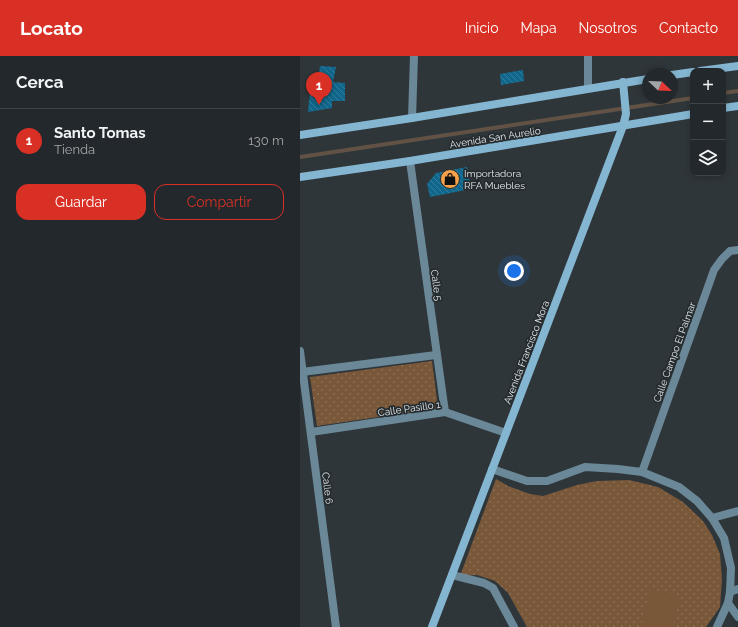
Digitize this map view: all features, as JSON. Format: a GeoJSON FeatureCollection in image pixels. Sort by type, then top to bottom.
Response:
{"type":"FeatureCollection","features":[{"type":"Feature","properties":{"kind":"main road"},"geometry":{"type":"LineString","coordinates":[[723,68],[738,66]]}},
{"type":"Feature","properties":{"kind":"main road"},"geometry":{"type":"LineString","coordinates":[[678,74],[690,72]]}},
{"type":"Feature","properties":{"kind":"main road"},"geometry":{"type":"LineString","coordinates":[[300,135],[642,80]]}},
{"type":"Feature","properties":{"kind":"main road","name":"Avenida Francisco Mora"},"geometry":{"type":"LineString","coordinates":[[432,627],[623,126],[626,114],[623,82]]}},
{"type":"Feature","properties":{"kind":"main road"},"geometry":{"type":"LineString","coordinates":[[726,108],[738,106]]}},
{"type":"Feature","properties":{"kind":"main road","name":"Avenida San Aurelio"},"geometry":{"type":"LineString","coordinates":[[300,177],[690,115]]}},
{"type":"Feature","properties":{"kind":"street"},"geometry":{"type":"LineString","coordinates":[[412,118],[414,56]]}},
{"type":"Feature","properties":{"kind":"street"},"geometry":{"type":"LineString","coordinates":[[588,56],[588,88]]}},
{"type":"Feature","properties":{"kind":"street","name":"Calle 5"},"geometry":{"type":"LineString","coordinates":[[410,160],[445,412]]}},
{"type":"Feature","properties":{"kind":"street","name":"Calle Campo El Palmar"},"geometry":{"type":"LineString","coordinates":[[642,472],[714,270],[730,251],[738,250]]}},
{"type":"Feature","properties":{"kind":"street","name":"Calle 6"},"geometry":{"type":"LineString","coordinates":[[300,351],[303,403],[311,432],[336,627]]}},
{"type":"Feature","properties":{"kind":"street"},"geometry":{"type":"LineString","coordinates":[[302,372],[436,354]]}},
{"type":"Feature","properties":{"kind":"street","name":"Calle Pasillo 1"},"geometry":{"type":"LineString","coordinates":[[311,432],[445,412],[506,434]]}},
{"type":"Feature","properties":{"kind":"street"},"geometry":{"type":"LineString","coordinates":[[492,469],[527,481],[547,481],[585,467],[618,468],[642,472],[679,487],[697,501],[712,518],[724,538],[731,568],[734,590],[716,627]]}},
{"type":"Feature","properties":{"kind":"street"},"geometry":{"type":"LineString","coordinates":[[712,518],[738,511]]}},
{"type":"Feature","properties":{"kind":"street"},"geometry":{"type":"LineString","coordinates":[[452,575],[484,583],[493,588],[514,627]]}},
{"type":"Feature","properties":{"kind":"street"},"geometry":{"type":"LineString","coordinates":[[728,602],[738,616]]}},
{"type":"Feature","properties":{"kind":"shaded area"},"geometry":{"type":"Polygon","coordinates":[[[432,361],[438,408],[317,426],[310,377],[432,361]]]}},
{"type":"Feature","properties":{"kind":"shaded area"},"geometry":{"type":"Polygon","coordinates":[[[496,479],[508,486],[530,494],[543,496],[577,485],[597,481],[629,480],[658,487],[683,502],[703,521],[712,535],[720,554],[722,579],[720,607],[706,627],[527,627],[508,593],[495,581],[477,575],[460,576],[496,479]]]}},
{"type":"Feature","properties":{"kind":"shaded area"},"geometry":{"type":"Polygon","coordinates":[[[650,589],[680,596],[673,627],[641,627],[650,589]]]}},
{"type":"Feature","properties":{"kind":"building"},"geometry":{"type":"Polygon","coordinates":[[[320,66],[336,67],[333,82],[345,83],[345,101],[332,101],[332,108],[308,112],[311,81],[318,81],[320,66]]]}},
{"type":"Feature","properties":{"kind":"building"},"geometry":{"type":"Polygon","coordinates":[[[523,70],[524,81],[501,85],[500,74],[523,70]]]}},
{"type":"Feature","properties":{"kind":"building","name":"Importadora RFA Muebles"},"geometry":{"type":"Polygon","coordinates":[[[467,167],[471,189],[430,197],[427,184],[436,173],[467,167]]]}},
{"type":"Feature","properties":{"kind":"waterway"},"geometry":{"type":"LineString","coordinates":[[726,93],[738,91]]}},
{"type":"Feature","properties":{"kind":"waterway"},"geometry":{"type":"LineString","coordinates":[[300,157],[690,98]]}},
{"type":"Feature","properties":{"kind":"place","name":"Santo Tomas"},"geometry":{"type":"Point","coordinates":[319,105]}},
{"type":"Feature","properties":{"kind":"place","name":"Importadora RFA Muebles"},"geometry":{"type":"Point","coordinates":[450,179]}}]}
